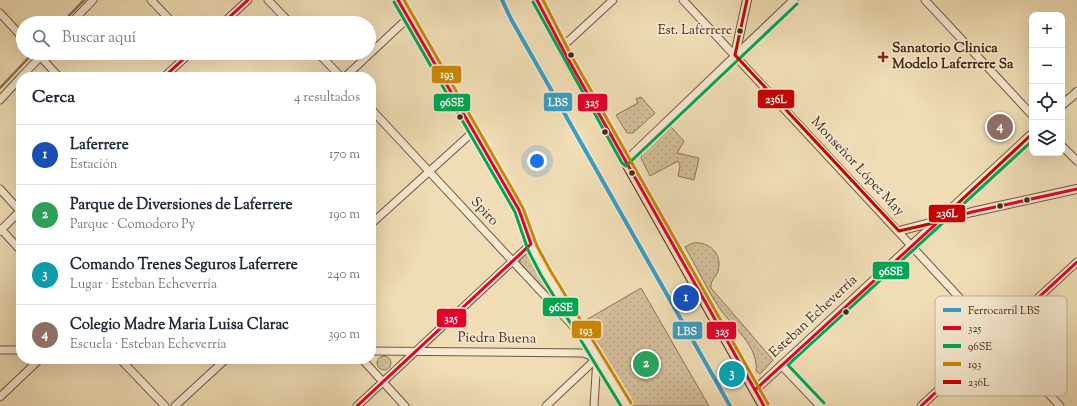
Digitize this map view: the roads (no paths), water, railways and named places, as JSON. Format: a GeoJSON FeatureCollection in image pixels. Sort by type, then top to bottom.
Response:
{"type":"FeatureCollection","features":[{"type":"Feature","properties":{"kind":"main road"},"geometry":{"type":"LineString","coordinates":[[398,0],[520,210],[531,244],[578,331],[627,406]]}},
{"type":"Feature","properties":{"kind":"main road"},"geometry":{"type":"LineString","coordinates":[[537,0],[764,406]]}},
{"type":"Feature","properties":{"kind":"street"},"geometry":{"type":"LineString","coordinates":[[78,16],[93,0]]}},
{"type":"Feature","properties":{"kind":"street"},"geometry":{"type":"LineString","coordinates":[[151,0],[166,16]]}},
{"type":"Feature","properties":{"kind":"street"},"geometry":{"type":"LineString","coordinates":[[231,16],[248,0]]}},
{"type":"Feature","properties":{"kind":"street"},"geometry":{"type":"LineString","coordinates":[[268,0],[283,16]]}},
{"type":"Feature","properties":{"kind":"street"},"geometry":{"type":"LineString","coordinates":[[562,47],[613,0]]}},
{"type":"Feature","properties":{"kind":"street","name":"Monseñor López May"},"geometry":{"type":"LineString","coordinates":[[683,0],[959,296]]}},
{"type":"Feature","properties":{"kind":"street"},"geometry":{"type":"LineString","coordinates":[[735,55],[747,0]]}},
{"type":"Feature","properties":{"kind":"street"},"geometry":{"type":"LineString","coordinates":[[626,161],[794,0]]}},
{"type":"Feature","properties":{"kind":"street"},"geometry":{"type":"LineString","coordinates":[[924,0],[1029,111]]}},
{"type":"Feature","properties":{"kind":"street"},"geometry":{"type":"LineString","coordinates":[[0,13],[16,30]]}},
{"type":"Feature","properties":{"kind":"street"},"geometry":{"type":"LineString","coordinates":[[376,48],[408,18]]}},
{"type":"Feature","properties":{"kind":"street"},"geometry":{"type":"LineString","coordinates":[[25,72],[35,60]]}},
{"type":"Feature","properties":{"kind":"street"},"geometry":{"type":"LineString","coordinates":[[45,60],[56,72]]}},
{"type":"Feature","properties":{"kind":"street"},"geometry":{"type":"LineString","coordinates":[[169,72],[182,60]]}},
{"type":"Feature","properties":{"kind":"street"},"geometry":{"type":"LineString","coordinates":[[325,60],[336,72]]}},
{"type":"Feature","properties":{"kind":"street"},"geometry":{"type":"LineString","coordinates":[[351,72],[364,60]]}},
{"type":"Feature","properties":{"kind":"street"},"geometry":{"type":"LineString","coordinates":[[0,100],[16,82]]}},
{"type":"Feature","properties":{"kind":"street"},"geometry":{"type":"LineString","coordinates":[[1065,102],[1077,92]]}},
{"type":"Feature","properties":{"kind":"street","name":"Spiro"},"geometry":{"type":"LineString","coordinates":[[376,114],[578,331]]}},
{"type":"Feature","properties":{"kind":"street"},"geometry":{"type":"LineString","coordinates":[[376,219],[474,131]]}},
{"type":"Feature","properties":{"kind":"street","name":"Esteban Echeverría"},"geometry":{"type":"LineString","coordinates":[[755,390],[1029,137]]}},
{"type":"Feature","properties":{"kind":"street"},"geometry":{"type":"LineString","coordinates":[[1065,149],[1077,161]]}},
{"type":"Feature","properties":{"kind":"street"},"geometry":{"type":"LineString","coordinates":[[0,189],[16,206]]}},
{"type":"Feature","properties":{"kind":"street"},"geometry":{"type":"LineString","coordinates":[[899,231],[985,209],[1077,189]]}},
{"type":"Feature","properties":{"kind":"street"},"geometry":{"type":"LineString","coordinates":[[16,216],[1,230],[16,246]]}},
{"type":"Feature","properties":{"kind":"street"},"geometry":{"type":"LineString","coordinates":[[357,406],[531,244]]}},
{"type":"Feature","properties":{"kind":"street"},"geometry":{"type":"LineString","coordinates":[[1040,296],[1077,262]]}},
{"type":"Feature","properties":{"kind":"street"},"geometry":{"type":"LineString","coordinates":[[0,350],[16,350]]}},
{"type":"Feature","properties":{"kind":"street","name":"Piedra Buena"},"geometry":{"type":"LineString","coordinates":[[376,351],[583,353],[597,358]]}},
{"type":"Feature","properties":{"kind":"street"},"geometry":{"type":"LineString","coordinates":[[546,406],[597,358]]}},
{"type":"Feature","properties":{"kind":"street"},"geometry":{"type":"LineString","coordinates":[[594,406],[597,358]]}},
{"type":"Feature","properties":{"kind":"street"},"geometry":{"type":"LineString","coordinates":[[0,396],[35,364]]}},
{"type":"Feature","properties":{"kind":"street"},"geometry":{"type":"LineString","coordinates":[[125,364],[165,406]]}},
{"type":"Feature","properties":{"kind":"street"},"geometry":{"type":"LineString","coordinates":[[175,406],[221,364]]}},
{"type":"Feature","properties":{"kind":"street"},"geometry":{"type":"LineString","coordinates":[[367,364],[405,406]]}},
{"type":"Feature","properties":{"kind":"street"},"geometry":{"type":"LineString","coordinates":[[781,365],[820,406]]}},
{"type":"Feature","properties":{"kind":"street"},"geometry":{"type":"LineString","coordinates":[[920,406],[935,392]]}},
{"type":"Feature","properties":{"kind":"street","name":"Monseñor López May"},"geometry":{"type":"LineString","coordinates":[[1051,396],[1060,406]]}},
{"type":"Feature","properties":{"kind":"waterway"},"geometry":{"type":"LineString","coordinates":[[69,16],[84,0]]}},
{"type":"Feature","properties":{"kind":"waterway"},"geometry":{"type":"LineString","coordinates":[[0,88],[26,60]]}},
{"type":"Feature","properties":{"kind":"rail line","name":"LBS"},"geometry":{"type":"LineString","coordinates":[[502,0],[511,19],[730,406]]}},
{"type":"Feature","properties":{"kind":"place","name":"Est. Laferrere"},"geometry":{"type":"Point","coordinates":[740,31]}},
{"type":"Feature","properties":{"kind":"place","name":"Sanatorio Clinica Modelo Laferrere Sa"},"geometry":{"type":"Point","coordinates":[883,57]}},
{"type":"Feature","properties":{"kind":"place","name":"Colegio Madre Maria Luisa Clarac"},"geometry":{"type":"Point","coordinates":[1000,127]}},
{"type":"Feature","properties":{"kind":"place","name":"Laferrere"},"geometry":{"type":"Point","coordinates":[686,298]}},
{"type":"Feature","properties":{"kind":"place","name":"Parque de Diversiones de Laferrere"},"geometry":{"type":"Point","coordinates":[646,364]}},
{"type":"Feature","properties":{"kind":"place","name":"Comando Trenes Seguros Laferrere"},"geometry":{"type":"Point","coordinates":[732,374]}}]}
